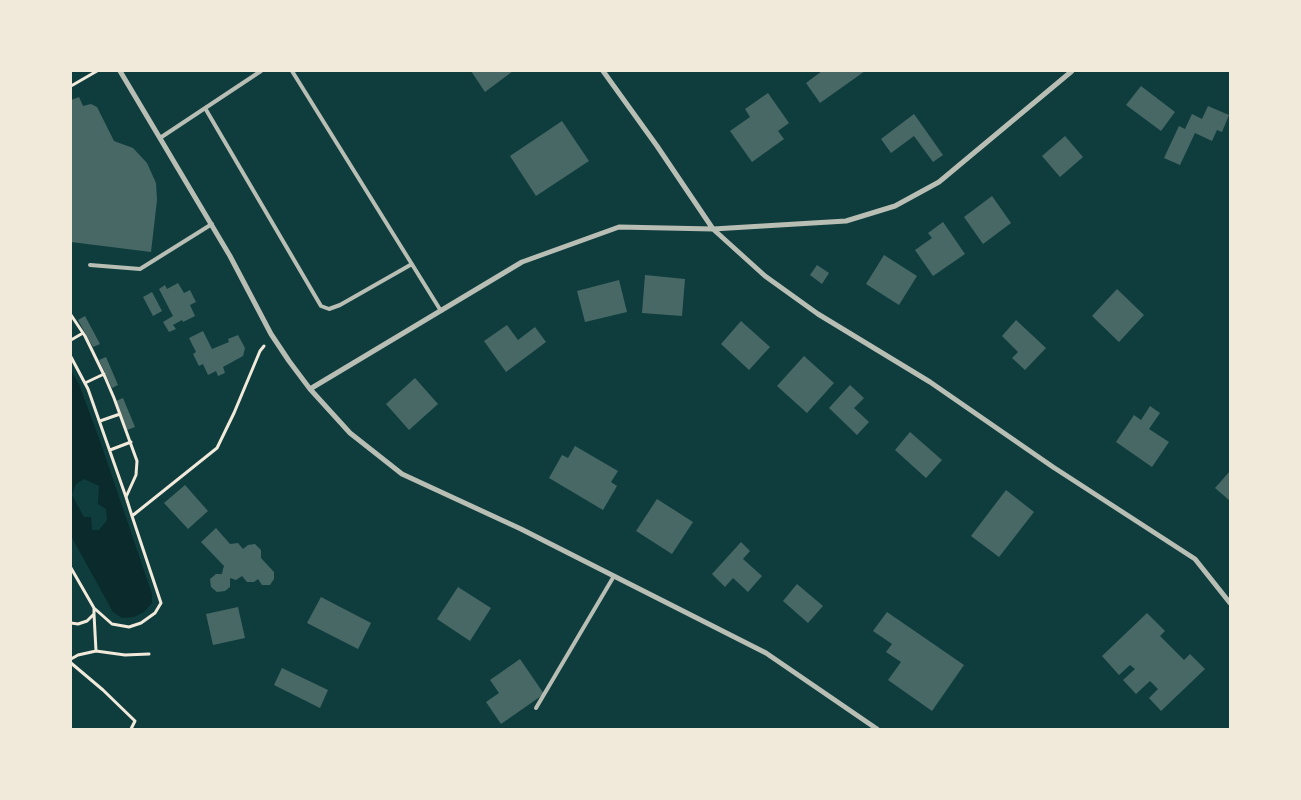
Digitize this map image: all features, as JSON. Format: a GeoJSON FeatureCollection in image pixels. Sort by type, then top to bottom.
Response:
{"type":"FeatureCollection","features":[{"type":"Feature","properties":{"kind":"street"},"geometry":{"type":"LineString","coordinates":[[120,71],[212,224],[271,334],[310,389],[350,433],[402,474],[521,529],[766,652],[877,729]]}},
{"type":"Feature","properties":{"kind":"street"},"geometry":{"type":"LineString","coordinates":[[603,71],[713,229],[765,276],[818,314],[930,382],[1053,467],[1195,559],[1230,603]]}},
{"type":"Feature","properties":{"kind":"street"},"geometry":{"type":"LineString","coordinates":[[310,389],[522,262],[619,227],[713,229],[846,221],[895,206],[940,182],[1072,71]]}},
{"type":"Feature","properties":{"kind":"lane"},"geometry":{"type":"LineString","coordinates":[[160,138],[261,71]]}},
{"type":"Feature","properties":{"kind":"lane"},"geometry":{"type":"LineString","coordinates":[[292,71],[441,311]]}},
{"type":"Feature","properties":{"kind":"lane"},"geometry":{"type":"LineString","coordinates":[[205,108],[320,306],[329,309],[340,305],[412,264]]}},
{"type":"Feature","properties":{"kind":"lane"},"geometry":{"type":"LineString","coordinates":[[90,265],[140,269],[212,224]]}},
{"type":"Feature","properties":{"kind":"lane"},"geometry":{"type":"LineString","coordinates":[[536,708],[614,576]]}},
{"type":"Feature","properties":{"kind":"path"},"geometry":{"type":"LineString","coordinates":[[71,86],[97,71]]}},
{"type":"Feature","properties":{"kind":"path"},"geometry":{"type":"LineString","coordinates":[[71,315],[83,333],[104,374],[137,461],[136,475],[126,497]]}},
{"type":"Feature","properties":{"kind":"path"},"geometry":{"type":"LineString","coordinates":[[71,340],[83,333]]}},
{"type":"Feature","properties":{"kind":"path"},"geometry":{"type":"LineString","coordinates":[[132,516],[217,448],[234,414],[260,352],[271,334]]}},
{"type":"Feature","properties":{"kind":"path"},"geometry":{"type":"LineString","coordinates":[[71,357],[85,383],[100,421],[161,603],[154,614],[141,623],[129,627],[112,624],[94,608]]}},
{"type":"Feature","properties":{"kind":"path"},"geometry":{"type":"LineString","coordinates":[[85,383],[104,374]]}},
{"type":"Feature","properties":{"kind":"path"},"geometry":{"type":"LineString","coordinates":[[100,421],[120,414]]}},
{"type":"Feature","properties":{"kind":"path"},"geometry":{"type":"LineString","coordinates":[[110,450],[131,442]]}},
{"type":"Feature","properties":{"kind":"path"},"geometry":{"type":"LineString","coordinates":[[71,568],[94,608],[96,651]]}},
{"type":"Feature","properties":{"kind":"path"},"geometry":{"type":"LineString","coordinates":[[71,624],[87,621],[94,614]]}},
{"type":"Feature","properties":{"kind":"path"},"geometry":{"type":"LineString","coordinates":[[71,659],[78,655],[96,651],[125,655],[149,654]]}},
{"type":"Feature","properties":{"kind":"path"},"geometry":{"type":"LineString","coordinates":[[71,663],[135,721],[132,729]]}},
{"type":"Feature","properties":{"kind":"water"},"geometry":{"type":"Polygon","coordinates":[[[71,371],[79,384],[100,441],[152,594],[152,603],[144,612],[134,617],[122,618],[113,612],[71,536],[71,371]],[[84,479],[76,484],[72,495],[84,517],[91,517],[92,530],[99,530],[107,520],[106,509],[98,504],[99,486],[84,479]]]}},
{"type":"Feature","properties":{"kind":"building"},"geometry":{"type":"Polygon","coordinates":[[[471,71],[513,71],[485,92],[471,71]]]}},
{"type":"Feature","properties":{"kind":"building"},"geometry":{"type":"Polygon","coordinates":[[[822,71],[865,71],[820,103],[806,83],[822,71]]]}},
{"type":"Feature","properties":{"kind":"building"},"geometry":{"type":"Polygon","coordinates":[[[1141,86],[1175,112],[1161,131],[1126,105],[1141,86]]]}},
{"type":"Feature","properties":{"kind":"building"},"geometry":{"type":"Polygon","coordinates":[[[768,93],[789,123],[778,131],[784,139],[752,162],[730,131],[750,117],[745,109],[768,93]]]}},
{"type":"Feature","properties":{"kind":"building"},"geometry":{"type":"Polygon","coordinates":[[[79,97],[83,106],[91,104],[97,107],[114,141],[133,148],[147,163],[156,183],[157,200],[151,252],[71,242],[71,100],[79,97]]]}},
{"type":"Feature","properties":{"kind":"building"},"geometry":{"type":"Polygon","coordinates":[[[1208,106],[1229,115],[1222,132],[1217,130],[1212,141],[1195,133],[1180,165],[1164,158],[1179,126],[1185,129],[1192,114],[1202,119],[1208,106]]]}},
{"type":"Feature","properties":{"kind":"building"},"geometry":{"type":"Polygon","coordinates":[[[914,114],[943,155],[933,162],[914,136],[891,153],[881,139],[914,114]]]}},
{"type":"Feature","properties":{"kind":"building"},"geometry":{"type":"Polygon","coordinates":[[[562,121],[589,161],[536,196],[510,156],[562,121]]]}},
{"type":"Feature","properties":{"kind":"building"},"geometry":{"type":"Polygon","coordinates":[[[1065,136],[1083,157],[1060,177],[1042,156],[1065,136]]]}},
{"type":"Feature","properties":{"kind":"building"},"geometry":{"type":"Polygon","coordinates":[[[992,196],[1011,223],[983,244],[964,217],[992,196]]]}},
{"type":"Feature","properties":{"kind":"building"},"geometry":{"type":"Polygon","coordinates":[[[943,222],[965,254],[933,276],[915,250],[932,238],[928,233],[943,222]]]}},
{"type":"Feature","properties":{"kind":"building"},"geometry":{"type":"Polygon","coordinates":[[[884,255],[917,276],[899,305],[866,284],[884,255]]]}},
{"type":"Feature","properties":{"kind":"building"},"geometry":{"type":"Polygon","coordinates":[[[817,265],[829,273],[822,284],[810,275],[817,265]]]}},
{"type":"Feature","properties":{"kind":"building"},"geometry":{"type":"Polygon","coordinates":[[[645,275],[685,279],[682,316],[642,313],[645,275]]]}},
{"type":"Feature","properties":{"kind":"building"},"geometry":{"type":"Polygon","coordinates":[[[619,280],[627,312],[585,322],[577,291],[619,280]]]}},
{"type":"Feature","properties":{"kind":"building"},"geometry":{"type":"Polygon","coordinates":[[[178,283],[184,293],[190,290],[196,302],[190,305],[195,316],[173,325],[176,329],[169,332],[163,322],[173,316],[159,289],[165,285],[167,289],[178,283]]]}},
{"type":"Feature","properties":{"kind":"building"},"geometry":{"type":"Polygon","coordinates":[[[1117,289],[1144,315],[1119,342],[1092,316],[1117,289]]]}},
{"type":"Feature","properties":{"kind":"building"},"geometry":{"type":"Polygon","coordinates":[[[152,292],[162,311],[153,316],[143,297],[152,292]]]}},
{"type":"Feature","properties":{"kind":"building"},"geometry":{"type":"Polygon","coordinates":[[[85,316],[100,344],[93,347],[78,320],[85,316]]]}},
{"type":"Feature","properties":{"kind":"building"},"geometry":{"type":"Polygon","coordinates":[[[1016,320],[1046,348],[1025,370],[1012,358],[1018,352],[1002,336],[1016,320]]]}},
{"type":"Feature","properties":{"kind":"building"},"geometry":{"type":"Polygon","coordinates":[[[741,321],[770,347],[749,370],[721,344],[741,321]]]}},
{"type":"Feature","properties":{"kind":"building"},"geometry":{"type":"Polygon","coordinates":[[[507,325],[518,340],[535,327],[546,342],[506,372],[484,341],[507,325]]]}},
{"type":"Feature","properties":{"kind":"building"},"geometry":{"type":"Polygon","coordinates":[[[203,331],[212,349],[229,342],[228,339],[238,335],[245,348],[243,356],[223,367],[225,373],[218,376],[216,371],[208,375],[203,364],[199,366],[193,354],[196,352],[189,338],[203,331]]]}},
{"type":"Feature","properties":{"kind":"building"},"geometry":{"type":"Polygon","coordinates":[[[804,356],[834,383],[807,413],[777,386],[804,356]]]}},
{"type":"Feature","properties":{"kind":"building"},"geometry":{"type":"Polygon","coordinates":[[[106,357],[118,385],[112,388],[99,360],[106,357]]]}},
{"type":"Feature","properties":{"kind":"building"},"geometry":{"type":"Polygon","coordinates":[[[415,378],[438,404],[409,430],[386,404],[415,378]]]}},
{"type":"Feature","properties":{"kind":"building"},"geometry":{"type":"Polygon","coordinates":[[[850,385],[864,398],[854,408],[869,422],[857,435],[829,408],[850,385]]]}},
{"type":"Feature","properties":{"kind":"building"},"geometry":{"type":"Polygon","coordinates":[[[123,398],[135,427],[127,430],[116,401],[123,398]]]}},
{"type":"Feature","properties":{"kind":"building"},"geometry":{"type":"Polygon","coordinates":[[[1150,406],[1160,413],[1149,429],[1169,442],[1152,467],[1116,442],[1134,415],[1141,420],[1150,406]]]}},
{"type":"Feature","properties":{"kind":"building"},"geometry":{"type":"Polygon","coordinates":[[[910,432],[942,460],[926,478],[895,450],[910,432]]]}},
{"type":"Feature","properties":{"kind":"building"},"geometry":{"type":"Polygon","coordinates":[[[575,446],[618,471],[611,482],[617,486],[603,510],[549,478],[562,455],[568,458],[575,446]]]}},
{"type":"Feature","properties":{"kind":"building"},"geometry":{"type":"Polygon","coordinates":[[[1230,471],[1230,501],[1215,488],[1230,471]]]}},
{"type":"Feature","properties":{"kind":"building"},"geometry":{"type":"Polygon","coordinates":[[[185,485],[208,511],[188,529],[164,503],[185,485]]]}},
{"type":"Feature","properties":{"kind":"building"},"geometry":{"type":"Polygon","coordinates":[[[1006,490],[1034,512],[999,557],[971,536],[1006,490]]]}},
{"type":"Feature","properties":{"kind":"building"},"geometry":{"type":"Polygon","coordinates":[[[657,499],[693,522],[672,554],[636,531],[657,499]]]}},
{"type":"Feature","properties":{"kind":"building"},"geometry":{"type":"Polygon","coordinates":[[[216,528],[230,544],[238,543],[243,549],[248,545],[255,544],[261,550],[261,558],[274,572],[274,579],[270,585],[262,585],[258,579],[254,582],[247,582],[242,576],[236,580],[230,578],[230,587],[225,591],[217,592],[211,587],[210,579],[216,574],[222,574],[224,566],[201,542],[216,528]]]}},
{"type":"Feature","properties":{"kind":"building"},"geometry":{"type":"Polygon","coordinates":[[[741,542],[750,551],[743,559],[762,576],[748,592],[733,578],[725,587],[712,574],[741,542]]]}},
{"type":"Feature","properties":{"kind":"building"},"geometry":{"type":"Polygon","coordinates":[[[797,584],[823,606],[808,623],[783,601],[797,584]]]}},
{"type":"Feature","properties":{"kind":"building"},"geometry":{"type":"Polygon","coordinates":[[[458,587],[491,608],[470,641],[437,619],[458,587]]]}},
{"type":"Feature","properties":{"kind":"building"},"geometry":{"type":"Polygon","coordinates":[[[321,597],[371,623],[358,649],[307,623],[321,597]]]}},
{"type":"Feature","properties":{"kind":"building"},"geometry":{"type":"Polygon","coordinates":[[[238,607],[245,638],[213,645],[206,614],[238,607]]]}},
{"type":"Feature","properties":{"kind":"building"},"geometry":{"type":"Polygon","coordinates":[[[887,612],[964,665],[932,711],[888,680],[901,662],[886,652],[892,644],[873,631],[887,612]]]}},
{"type":"Feature","properties":{"kind":"building"},"geometry":{"type":"Polygon","coordinates":[[[1147,613],[1165,631],[1160,636],[1184,660],[1190,654],[1205,669],[1161,711],[1149,698],[1158,689],[1150,681],[1136,694],[1123,680],[1135,669],[1130,665],[1119,675],[1102,656],[1147,613]]]}},
{"type":"Feature","properties":{"kind":"building"},"geometry":{"type":"Polygon","coordinates":[[[520,659],[544,694],[501,724],[486,702],[499,693],[490,680],[520,659]]]}},
{"type":"Feature","properties":{"kind":"building"},"geometry":{"type":"Polygon","coordinates":[[[282,668],[328,690],[320,708],[274,685],[282,668]]]}}]}
